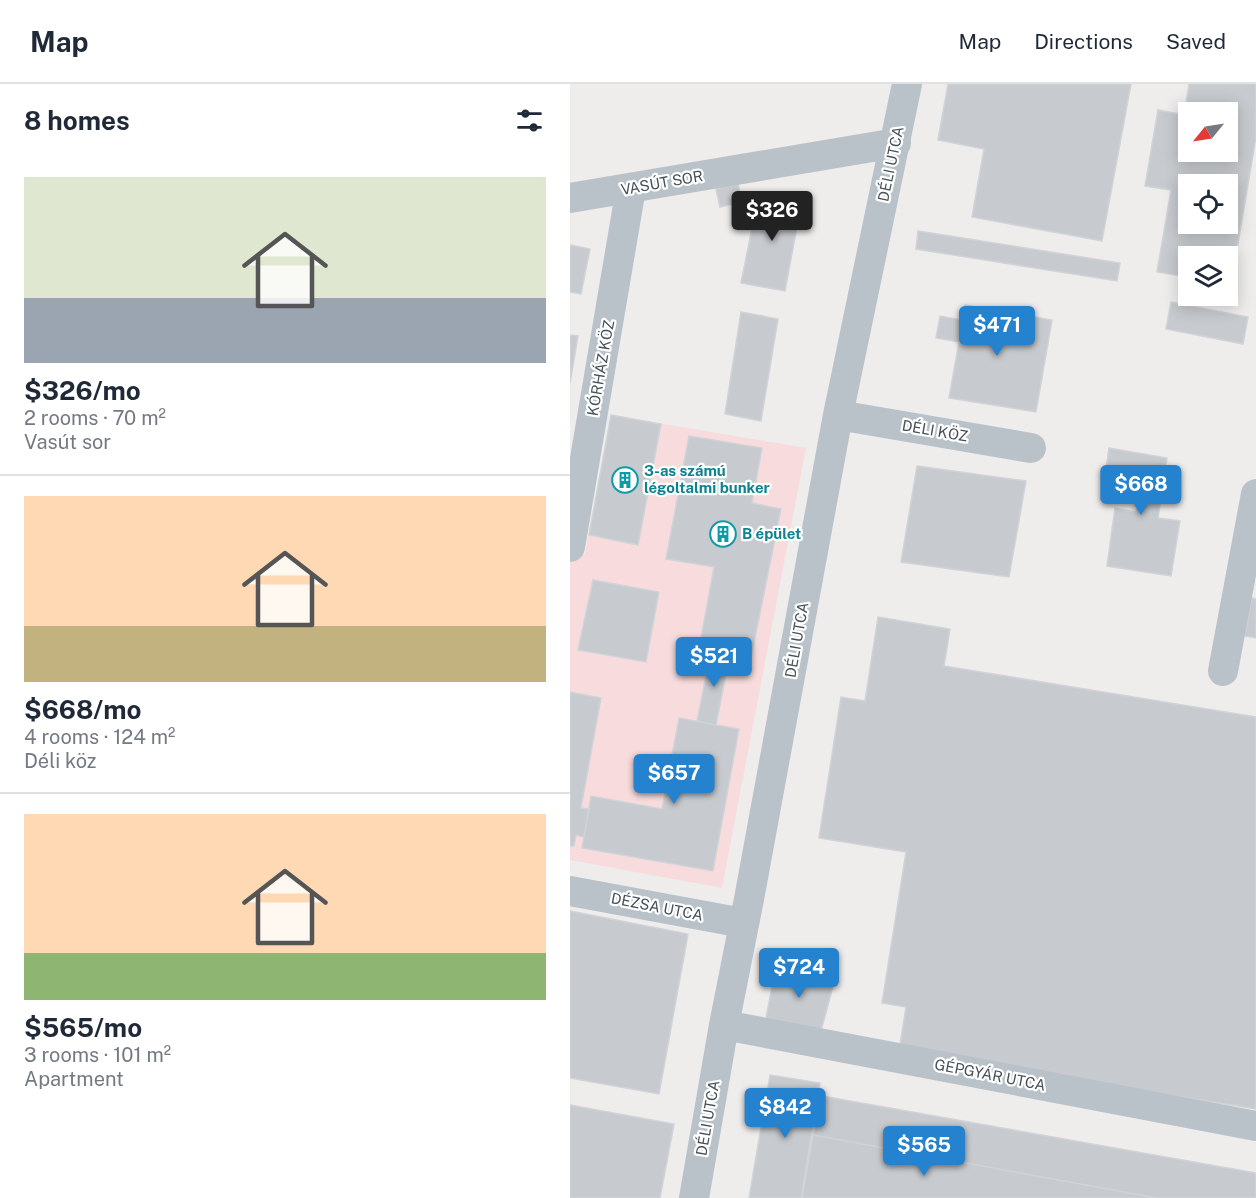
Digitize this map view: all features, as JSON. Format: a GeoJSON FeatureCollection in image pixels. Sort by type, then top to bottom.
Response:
{"type":"FeatureCollection","features":[{"type":"Feature","properties":{"kind":"street","name":"DÉLI UTCA"},"geometry":{"type":"LineString","coordinates":[[694,1198],[838,414],[896,143],[906,84]]}},
{"type":"Feature","properties":{"kind":"street","name":"VASÚT SOR"},"geometry":{"type":"LineString","coordinates":[[570,198],[896,143]]}},
{"type":"Feature","properties":{"kind":"street","name":"KÓRHÁZ KÖZ"},"geometry":{"type":"LineString","coordinates":[[570,547],[631,188]]}},
{"type":"Feature","properties":{"kind":"street","name":"DÉLI KÖZ"},"geometry":{"type":"LineString","coordinates":[[838,414],[1031,448]]}},
{"type":"Feature","properties":{"kind":"street"},"geometry":{"type":"LineString","coordinates":[[1223,671],[1256,494]]}},
{"type":"Feature","properties":{"kind":"street","name":"DÉZSA UTCA"},"geometry":{"type":"LineString","coordinates":[[570,891],[743,923]]}},
{"type":"Feature","properties":{"kind":"street","name":"GÉPGYÁR UTCA"},"geometry":{"type":"LineString","coordinates":[[724,1025],[1256,1126]]}},
{"type":"Feature","properties":{"kind":"shaded area"},"geometry":{"type":"Polygon","coordinates":[[[611,415],[806,448],[722,888],[570,860],[570,562],[585,554],[611,415]]]}},
{"type":"Feature","properties":{"kind":"building"},"geometry":{"type":"Polygon","coordinates":[[[948,84],[1131,84],[1102,241],[972,217],[984,149],[938,140],[948,84]]]}},
{"type":"Feature","properties":{"kind":"building"},"geometry":{"type":"Polygon","coordinates":[[[1189,84],[1256,84],[1256,137],[1238,246],[1178,246],[1178,275],[1157,272],[1171,190],[1145,186],[1158,110],[1178,114],[1178,162],[1238,162],[1238,102],[1186,102],[1189,84]]]}},
{"type":"Feature","properties":{"kind":"building"},"geometry":{"type":"Polygon","coordinates":[[[738,184],[742,202],[720,207],[716,189],[738,184]]]}},
{"type":"Feature","properties":{"kind":"building"},"geometry":{"type":"Polygon","coordinates":[[[759,193],[802,200],[785,291],[741,283],[759,193]]]}},
{"type":"Feature","properties":{"kind":"building"},"geometry":{"type":"Polygon","coordinates":[[[918,231],[1120,263],[1117,281],[916,249],[918,231]]]}},
{"type":"Feature","properties":{"kind":"building"},"geometry":{"type":"Polygon","coordinates":[[[570,245],[590,249],[581,294],[570,292],[570,245]]]}},
{"type":"Feature","properties":{"kind":"building"},"geometry":{"type":"Polygon","coordinates":[[[1171,302],[1178,303],[1178,306],[1192,306],[1248,317],[1243,344],[1166,329],[1171,302]]]}},
{"type":"Feature","properties":{"kind":"building"},"geometry":{"type":"Polygon","coordinates":[[[965,305],[1052,320],[1036,412],[949,398],[959,342],[936,338],[940,316],[962,320],[965,305]]]}},
{"type":"Feature","properties":{"kind":"building"},"geometry":{"type":"Polygon","coordinates":[[[741,312],[778,319],[761,421],[725,414],[741,312]]]}},
{"type":"Feature","properties":{"kind":"building"},"geometry":{"type":"Polygon","coordinates":[[[570,335],[578,336],[570,383],[570,335]]]}},
{"type":"Feature","properties":{"kind":"building","name":"3-as számú légoltalmi bunker"},"geometry":{"type":"Polygon","coordinates":[[[611,415],[661,424],[638,545],[589,535],[611,415]]]}},
{"type":"Feature","properties":{"kind":"building","name":"B épület"},"geometry":{"type":"Polygon","coordinates":[[[689,436],[762,448],[752,503],[781,509],[751,658],[699,649],[714,567],[666,559],[689,436]]]}},
{"type":"Feature","properties":{"kind":"building"},"geometry":{"type":"Polygon","coordinates":[[[1109,448],[1167,458],[1158,518],[1180,521],[1171,576],[1107,566],[1115,508],[1136,512],[1140,488],[1104,482],[1109,448]]]}},
{"type":"Feature","properties":{"kind":"building"},"geometry":{"type":"Polygon","coordinates":[[[917,466],[1026,481],[1009,577],[901,562],[917,466]]]}},
{"type":"Feature","properties":{"kind":"building"},"geometry":{"type":"Polygon","coordinates":[[[593,580],[659,592],[646,662],[578,650],[593,580]]]}},
{"type":"Feature","properties":{"kind":"building"},"geometry":{"type":"Polygon","coordinates":[[[1252,598],[1256,599],[1256,638],[1245,636],[1252,598]]]}},
{"type":"Feature","properties":{"kind":"building"},"geometry":{"type":"Polygon","coordinates":[[[878,617],[950,629],[944,666],[1256,717],[1256,1109],[899,1051],[906,1007],[882,1003],[906,852],[819,838],[841,697],[865,701],[878,617]]]}},
{"type":"Feature","properties":{"kind":"building"},"geometry":{"type":"Polygon","coordinates":[[[711,651],[730,654],[716,725],[697,721],[711,651]]]}},
{"type":"Feature","properties":{"kind":"building"},"geometry":{"type":"Polygon","coordinates":[[[570,692],[601,698],[581,808],[589,809],[584,837],[576,835],[574,846],[570,846],[570,692]]]}},
{"type":"Feature","properties":{"kind":"building"},"geometry":{"type":"Polygon","coordinates":[[[679,718],[739,729],[713,871],[582,848],[591,796],[662,809],[679,718]]]}},
{"type":"Feature","properties":{"kind":"building"},"geometry":{"type":"Polygon","coordinates":[[[570,911],[688,934],[659,1094],[570,1078],[570,911]]]}},
{"type":"Feature","properties":{"kind":"building"},"geometry":{"type":"Polygon","coordinates":[[[776,966],[835,979],[821,1031],[765,1023],[776,966]]]}},
{"type":"Feature","properties":{"kind":"building"},"geometry":{"type":"Polygon","coordinates":[[[770,1075],[820,1083],[801,1198],[749,1198],[770,1075]]]}},
{"type":"Feature","properties":{"kind":"building"},"geometry":{"type":"Polygon","coordinates":[[[822,1096],[1256,1173],[1256,1198],[1157,1198],[813,1135],[822,1096]]]}},
{"type":"Feature","properties":{"kind":"building"},"geometry":{"type":"Polygon","coordinates":[[[570,1105],[674,1124],[660,1198],[570,1198],[570,1105]]]}},
{"type":"Feature","properties":{"kind":"building"},"geometry":{"type":"Polygon","coordinates":[[[813,1135],[1157,1198],[802,1198],[813,1135]]]}},
{"type":"Feature","properties":{"kind":"place","name":"3-as számú légoltalmi bunker"},"geometry":{"type":"Point","coordinates":[625,480]}},
{"type":"Feature","properties":{"kind":"place","name":"B épület"},"geometry":{"type":"Point","coordinates":[723,534]}}]}
